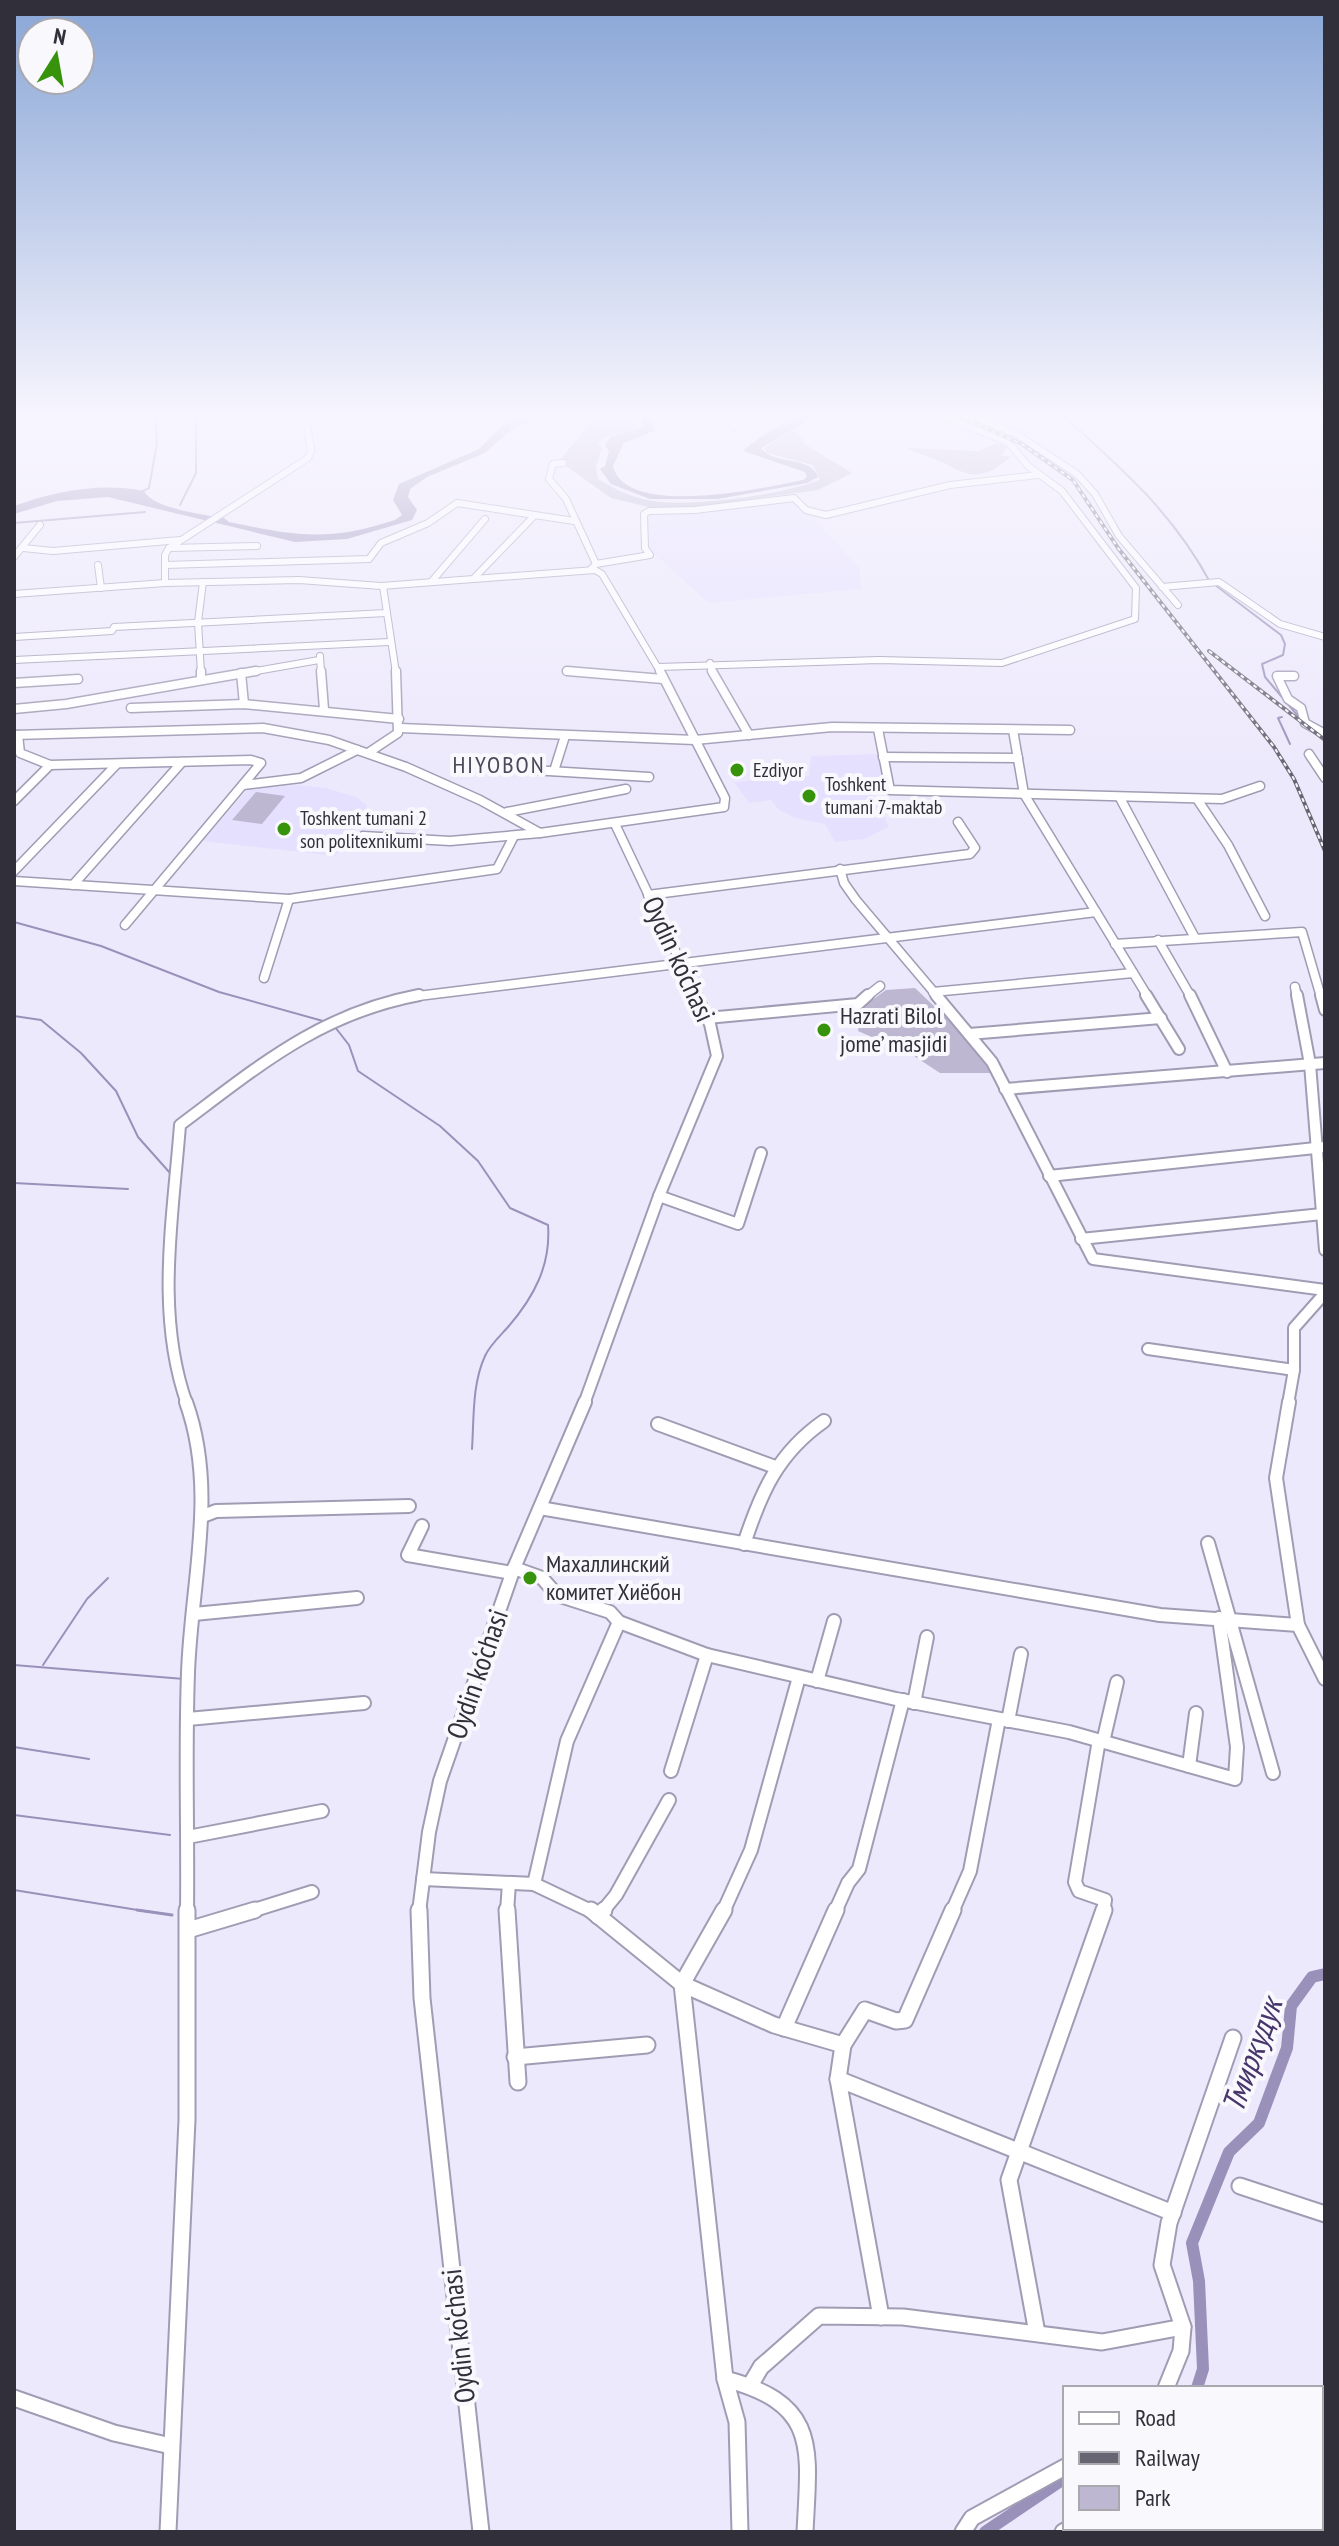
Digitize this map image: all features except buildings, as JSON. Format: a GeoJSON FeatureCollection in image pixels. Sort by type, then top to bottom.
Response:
{"type":"FeatureCollection","features":[{"type":"Feature","properties":{"kind":"street"},"geometry":{"type":"LineString","coordinates":[[14,557],[36,531]]}},
{"type":"Feature","properties":{"kind":"street"},"geometry":{"type":"LineString","coordinates":[[165,583],[169,548],[193,531]]}},
{"type":"Feature","properties":{"kind":"street"},"geometry":{"type":"LineString","coordinates":[[165,565],[369,559],[381,543],[410,531]]}},
{"type":"Feature","properties":{"kind":"street"},"geometry":{"type":"LineString","coordinates":[[432,581],[475,531]]}},
{"type":"Feature","properties":{"kind":"street"},"geometry":{"type":"LineString","coordinates":[[475,577],[485,563],[522,531]]}},
{"type":"Feature","properties":{"kind":"street"},"geometry":{"type":"LineString","coordinates":[[363,836],[450,841],[514,836],[724,807],[725,798],[658,667],[602,574],[594,566],[578,531]]}},
{"type":"Feature","properties":{"kind":"street"},"geometry":{"type":"LineString","coordinates":[[14,594],[203,582],[313,580],[383,586],[594,566],[650,555],[645,548],[644,531]]}},
{"type":"Feature","properties":{"kind":"street"},"geometry":{"type":"LineString","coordinates":[[658,667],[879,660],[1002,663],[1135,619],[1136,588],[1092,531]]}},
{"type":"Feature","properties":{"kind":"street"},"geometry":{"type":"LineString","coordinates":[[1116,531],[1178,605]]}},
{"type":"Feature","properties":{"kind":"street"},"geometry":{"type":"LineString","coordinates":[[23,548],[53,551],[180,540]]}},
{"type":"Feature","properties":{"kind":"street"},"geometry":{"type":"LineString","coordinates":[[169,548],[257,546]]}},
{"type":"Feature","properties":{"kind":"street"},"geometry":{"type":"LineString","coordinates":[[98,565],[101,588]]}},
{"type":"Feature","properties":{"kind":"street"},"geometry":{"type":"LineString","coordinates":[[201,680],[198,622],[203,582]]}},
{"type":"Feature","properties":{"kind":"street"},"geometry":{"type":"LineString","coordinates":[[1162,587],[1210,582],[1227,586],[1275,624],[1300,636],[1325,637]]}},
{"type":"Feature","properties":{"kind":"street"},"geometry":{"type":"LineString","coordinates":[[368,753],[397,737],[400,723],[401,702],[389,642],[383,586]]}},
{"type":"Feature","properties":{"kind":"street"},"geometry":{"type":"LineString","coordinates":[[14,637],[198,622],[386,613]]}},
{"type":"Feature","properties":{"kind":"street"},"geometry":{"type":"LineString","coordinates":[[14,660],[389,642]]}},
{"type":"Feature","properties":{"kind":"street"},"geometry":{"type":"LineString","coordinates":[[320,646],[324,709]]}},
{"type":"Feature","properties":{"kind":"street"},"geometry":{"type":"LineString","coordinates":[[14,709],[66,704],[319,660]]}},
{"type":"Feature","properties":{"kind":"street"},"geometry":{"type":"LineString","coordinates":[[710,663],[713,677],[749,735]]}},
{"type":"Feature","properties":{"kind":"street"},"geometry":{"type":"LineString","coordinates":[[567,671],[663,679]]}},
{"type":"Feature","properties":{"kind":"street"},"geometry":{"type":"LineString","coordinates":[[241,673],[244,704]]}},
{"type":"Feature","properties":{"kind":"street"},"geometry":{"type":"LineString","coordinates":[[1294,676],[1277,676],[1288,699],[1298,703],[1304,711],[1305,723],[1325,734]]}},
{"type":"Feature","properties":{"kind":"street"},"geometry":{"type":"LineString","coordinates":[[14,683],[78,679]]}},
{"type":"Feature","properties":{"kind":"street"},"geometry":{"type":"LineString","coordinates":[[131,708],[244,704],[324,709],[400,723],[565,736],[695,740],[832,727],[1070,730]]}},
{"type":"Feature","properties":{"kind":"street"},"geometry":{"type":"LineString","coordinates":[[125,925],[261,763],[50,765],[20,753],[16,735],[263,728],[297,731],[368,753],[507,812],[540,833]]}},
{"type":"Feature","properties":{"kind":"street"},"geometry":{"type":"LineString","coordinates":[[878,729],[890,790],[1222,799],[1260,786]]}},
{"type":"Feature","properties":{"kind":"street"},"geometry":{"type":"LineString","coordinates":[[1013,730],[1024,794],[1179,1049]]}},
{"type":"Feature","properties":{"kind":"street"},"geometry":{"type":"LineString","coordinates":[[554,771],[565,736]]}},
{"type":"Feature","properties":{"kind":"street"},"geometry":{"type":"LineString","coordinates":[[243,785],[301,778],[357,750]]}},
{"type":"Feature","properties":{"kind":"street"},"geometry":{"type":"LineString","coordinates":[[1309,754],[1325,778]]}},
{"type":"Feature","properties":{"kind":"street"},"geometry":{"type":"LineString","coordinates":[[883,757],[1018,758]]}},
{"type":"Feature","properties":{"kind":"street"},"geometry":{"type":"LineString","coordinates":[[73,885],[182,762]]}},
{"type":"Feature","properties":{"kind":"street"},"geometry":{"type":"LineString","coordinates":[[14,801],[50,765]]}},
{"type":"Feature","properties":{"kind":"street"},"geometry":{"type":"LineString","coordinates":[[14,871],[116,765]]}},
{"type":"Feature","properties":{"kind":"street"},"geometry":{"type":"LineString","coordinates":[[532,770],[649,777]]}},
{"type":"Feature","properties":{"kind":"street"},"geometry":{"type":"LineString","coordinates":[[507,812],[626,789]]}},
{"type":"Feature","properties":{"kind":"street"},"geometry":{"type":"LineString","coordinates":[[1120,798],[1195,938]]}},
{"type":"Feature","properties":{"kind":"street"},"geometry":{"type":"LineString","coordinates":[[1197,799],[1228,845],[1265,916]]}},
{"type":"Feature","properties":{"kind":"street"},"geometry":{"type":"LineString","coordinates":[[648,895],[970,854],[975,848],[958,822]]}},
{"type":"Feature","properties":{"kind":"street","name":"Oydin ko‘chasi"},"geometry":{"type":"LineString","coordinates":[[481,2532],[422,1998],[419,1904],[440,1781],[513,1571],[580,1416],[659,1196],[717,1056],[716,1040],[707,1018],[615,824]]}},
{"type":"Feature","properties":{"kind":"street"},"geometry":{"type":"LineString","coordinates":[[14,881],[289,899],[497,869],[514,836]]}},
{"type":"Feature","properties":{"kind":"street"},"geometry":{"type":"LineString","coordinates":[[840,869],[845,886],[992,1062],[1093,1259],[1325,1292]]}},
{"type":"Feature","properties":{"kind":"street"},"geometry":{"type":"LineString","coordinates":[[264,978],[289,899]]}},
{"type":"Feature","properties":{"kind":"street"},"geometry":{"type":"LineString","coordinates":[[168,2532],[187,2120],[188,1719],[203,1516],[198,1435],[176,1373],[167,1307],[180,1125],[290,1043],[334,1021],[415,996],[1096,912]]}},
{"type":"Feature","properties":{"kind":"street"},"geometry":{"type":"LineString","coordinates":[[1115,944],[1302,932],[1325,1010]]}},
{"type":"Feature","properties":{"kind":"street"},"geometry":{"type":"LineString","coordinates":[[1158,940],[1187,989],[1227,1072]]}},
{"type":"Feature","properties":{"kind":"street"},"geometry":{"type":"LineString","coordinates":[[933,992],[1133,973]]}},
{"type":"Feature","properties":{"kind":"street"},"geometry":{"type":"LineString","coordinates":[[707,1018],[858,1004],[880,986]]}},
{"type":"Feature","properties":{"kind":"street"},"geometry":{"type":"LineString","coordinates":[[1295,987],[1310,1064],[1321,1147],[1325,1250]]}},
{"type":"Feature","properties":{"kind":"street"},"geometry":{"type":"LineString","coordinates":[[969,1034],[1161,1018]]}},
{"type":"Feature","properties":{"kind":"street"},"geometry":{"type":"LineString","coordinates":[[1005,1089],[1325,1063]]}},
{"type":"Feature","properties":{"kind":"street"},"geometry":{"type":"LineString","coordinates":[[1049,1176],[1321,1147]]}},
{"type":"Feature","properties":{"kind":"street"},"geometry":{"type":"LineString","coordinates":[[659,1196],[738,1224],[761,1153]]}},
{"type":"Feature","properties":{"kind":"street"},"geometry":{"type":"LineString","coordinates":[[1081,1239],[1322,1214]]}},
{"type":"Feature","properties":{"kind":"street"},"geometry":{"type":"LineString","coordinates":[[1325,1292],[1294,1328],[1294,1370],[1276,1478],[1298,1625],[1325,1679]]}},
{"type":"Feature","properties":{"kind":"street"},"geometry":{"type":"LineString","coordinates":[[1148,1349],[1294,1370]]}},
{"type":"Feature","properties":{"kind":"street"},"geometry":{"type":"LineString","coordinates":[[744,1544],[763,1486],[775,1467],[794,1439],[824,1421]]}},
{"type":"Feature","properties":{"kind":"street"},"geometry":{"type":"LineString","coordinates":[[658,1424],[775,1467]]}},
{"type":"Feature","properties":{"kind":"street"},"geometry":{"type":"LineString","coordinates":[[203,1516],[216,1511],[409,1506]]}},
{"type":"Feature","properties":{"kind":"street"},"geometry":{"type":"LineString","coordinates":[[540,1508],[1160,1615],[1298,1625]]}},
{"type":"Feature","properties":{"kind":"street"},"geometry":{"type":"LineString","coordinates":[[422,1526],[408,1555],[542,1578],[557,1595],[610,1612],[619,1622],[707,1655],[908,1702],[1101,1741],[1235,1779],[1237,1747],[1225,1618]]}},
{"type":"Feature","properties":{"kind":"street"},"geometry":{"type":"LineString","coordinates":[[1208,1543],[1225,1618],[1273,1773]]}},
{"type":"Feature","properties":{"kind":"street"},"geometry":{"type":"LineString","coordinates":[[194,1614],[357,1598]]}},
{"type":"Feature","properties":{"kind":"street"},"geometry":{"type":"LineString","coordinates":[[817,1681],[834,1621]]}},
{"type":"Feature","properties":{"kind":"street"},"geometry":{"type":"LineString","coordinates":[[534,1884],[567,1741],[619,1622]]}},
{"type":"Feature","properties":{"kind":"street"},"geometry":{"type":"LineString","coordinates":[[784,2028],[848,1883],[859,1869],[927,1637]]}},
{"type":"Feature","properties":{"kind":"street"},"geometry":{"type":"LineString","coordinates":[[881,2317],[838,2079],[843,2045],[865,2010],[902,2022],[905,2020],[970,1871],[1021,1654]]}},
{"type":"Feature","properties":{"kind":"street"},"geometry":{"type":"LineString","coordinates":[[671,1771],[707,1655]]}},
{"type":"Feature","properties":{"kind":"street"},"geometry":{"type":"LineString","coordinates":[[740,2532],[737,2422],[725,2379],[682,1984],[722,1914],[751,1850],[799,1677]]}},
{"type":"Feature","properties":{"kind":"street"},"geometry":{"type":"LineString","coordinates":[[1037,2333],[1009,2180],[1105,1907],[1105,1900],[1079,1891],[1075,1882],[1101,1741],[1117,1682]]}},
{"type":"Feature","properties":{"kind":"street"},"geometry":{"type":"LineString","coordinates":[[188,1719],[364,1703]]}},
{"type":"Feature","properties":{"kind":"street"},"geometry":{"type":"LineString","coordinates":[[1189,1766],[1196,1713]]}},
{"type":"Feature","properties":{"kind":"street"},"geometry":{"type":"LineString","coordinates":[[598,1916],[616,1895],[669,1800]]}},
{"type":"Feature","properties":{"kind":"street"},"geometry":{"type":"LineString","coordinates":[[188,1837],[322,1811]]}},
{"type":"Feature","properties":{"kind":"street"},"geometry":{"type":"LineString","coordinates":[[423,1879],[534,1884],[585,1905],[682,1984],[784,2028],[843,2045]]}},
{"type":"Feature","properties":{"kind":"street"},"geometry":{"type":"LineString","coordinates":[[509,1883],[506,1928],[518,2082]]}},
{"type":"Feature","properties":{"kind":"street"},"geometry":{"type":"LineString","coordinates":[[188,1930],[312,1892]]}},
{"type":"Feature","properties":{"kind":"street"},"geometry":{"type":"LineString","coordinates":[[1167,2386],[1181,2351],[1183,2327],[1162,2265],[1173,2213],[1233,2038]]}},
{"type":"Feature","properties":{"kind":"street"},"geometry":{"type":"LineString","coordinates":[[515,2057],[647,2045]]}},
{"type":"Feature","properties":{"kind":"street"},"geometry":{"type":"LineString","coordinates":[[838,2079],[1173,2213]]}},
{"type":"Feature","properties":{"kind":"street"},"geometry":{"type":"LineString","coordinates":[[1240,2186],[1325,2214]]}},
{"type":"Feature","properties":{"kind":"street"},"geometry":{"type":"LineString","coordinates":[[751,2384],[761,2367],[819,2316],[881,2317],[1102,2342],[1183,2327]]}},
{"type":"Feature","properties":{"kind":"street"},"geometry":{"type":"LineString","coordinates":[[725,2379],[751,2384],[787,2404],[802,2423],[807,2466],[805,2532]]}},
{"type":"Feature","properties":{"kind":"street"},"geometry":{"type":"LineString","coordinates":[[14,2398],[114,2433],[171,2446]]}},
{"type":"Feature","properties":{"kind":"street"},"geometry":{"type":"LineString","coordinates":[[963,2532],[972,2518],[1063,2468]]}},
{"type":"Feature","properties":{"kind":"shaded area"},"geometry":{"type":"Polygon","coordinates":[[[249,531],[312,534],[375,531],[347,539],[295,542],[249,531]]]}},
{"type":"Feature","properties":{"kind":"shaded area"},"geometry":{"type":"Polygon","coordinates":[[[647,531],[825,531],[860,568],[861,589],[709,603],[647,548],[647,531]]]}},
{"type":"Feature","properties":{"kind":"shaded area","name":"Toshkent tumani 7-maktab"},"geometry":{"type":"Polygon","coordinates":[[[878,754],[884,788],[872,790],[889,827],[864,839],[835,842],[825,824],[795,818],[779,810],[771,800],[749,803],[734,782],[809,776],[811,756],[878,754]]]}},
{"type":"Feature","properties":{"kind":"shaded area","name":"Toshkent tumani 2 son politexnikumi"},"geometry":{"type":"Polygon","coordinates":[[[295,785],[326,788],[356,797],[367,805],[364,817],[335,856],[202,841],[248,789],[295,785]]]}},
{"type":"Feature","properties":{"kind":"green space"},"geometry":{"type":"Polygon","coordinates":[[[256,792],[285,796],[262,824],[232,820],[256,792]]]}},
{"type":"Feature","properties":{"kind":"green space"},"geometry":{"type":"Polygon","coordinates":[[[915,988],[954,1025],[992,1073],[940,1073],[911,1054],[858,1031],[861,1008],[886,990],[915,988]]]}},
{"type":"Feature","properties":{"kind":"waterway"},"geometry":{"type":"LineString","coordinates":[[1176,531],[1210,582]]}},
{"type":"Feature","properties":{"kind":"waterway"},"geometry":{"type":"LineString","coordinates":[[1215,585],[1281,635],[1285,644],[1283,655],[1262,664],[1265,677],[1298,716]]}},
{"type":"Feature","properties":{"kind":"waterway"},"geometry":{"type":"LineString","coordinates":[[1282,717],[1278,718],[1290,744]]}},
{"type":"Feature","properties":{"kind":"waterway"},"geometry":{"type":"LineString","coordinates":[[14,922],[101,946],[219,992],[323,1021]]}},
{"type":"Feature","properties":{"kind":"waterway"},"geometry":{"type":"LineString","coordinates":[[14,1016],[41,1020],[81,1053],[116,1091],[138,1137],[170,1173]]}},
{"type":"Feature","properties":{"kind":"waterway"},"geometry":{"type":"LineString","coordinates":[[335,1027],[349,1045],[358,1071],[440,1126],[478,1161],[510,1208],[548,1225],[547,1254],[539,1280],[517,1316],[490,1348],[481,1367],[474,1402],[472,1449]]}},
{"type":"Feature","properties":{"kind":"waterway"},"geometry":{"type":"LineString","coordinates":[[14,1183],[128,1189]]}},
{"type":"Feature","properties":{"kind":"waterway"},"geometry":{"type":"LineString","coordinates":[[43,1665],[87,1599],[108,1578]]}},
{"type":"Feature","properties":{"kind":"waterway"},"geometry":{"type":"LineString","coordinates":[[14,1665],[184,1679]]}},
{"type":"Feature","properties":{"kind":"waterway"},"geometry":{"type":"LineString","coordinates":[[14,1747],[89,1759]]}},
{"type":"Feature","properties":{"kind":"waterway"},"geometry":{"type":"LineString","coordinates":[[14,1815],[170,1835]]}},
{"type":"Feature","properties":{"kind":"waterway"},"geometry":{"type":"LineString","coordinates":[[14,1890],[142,1911]]}},
{"type":"Feature","properties":{"kind":"waterway"},"geometry":{"type":"LineString","coordinates":[[137,1910],[142,1911]]}},
{"type":"Feature","properties":{"kind":"waterway"},"geometry":{"type":"LineString","coordinates":[[142,1911],[172,1915]]}},
{"type":"Feature","properties":{"kind":"waterway"},"geometry":{"type":"LineString","coordinates":[[142,1911],[150,1912]]}},
{"type":"Feature","properties":{"kind":"waterway","name":"Тмиркудук"},"geometry":{"type":"LineString","coordinates":[[1198,2386],[1203,2369],[1199,2281],[1192,2243],[1229,2152],[1259,2123],[1287,2048],[1291,2006],[1312,1977],[1325,1974]]}},
{"type":"Feature","properties":{"kind":"waterway","name":"Тмиркудук"},"geometry":{"type":"LineString","coordinates":[[985,2532],[1063,2479]]}},
{"type":"Feature","properties":{"kind":"railway"},"geometry":{"type":"LineString","coordinates":[[1107,531],[1274,747],[1294,779],[1325,851]]}},
{"type":"Feature","properties":{"kind":"railway"},"geometry":{"type":"LineString","coordinates":[[1209,651],[1325,740]]}},
{"type":"Feature","properties":{"kind":"place","name":"Ezdiyor"},"geometry":{"type":"Point","coordinates":[737,770]}},
{"type":"Feature","properties":{"kind":"place","name":"Toshkent tumani 7-maktab"},"geometry":{"type":"Point","coordinates":[809,796]}},
{"type":"Feature","properties":{"kind":"place","name":"Toshkent tumani 2 son politexnikumi"},"geometry":{"type":"Point","coordinates":[284,829]}},
{"type":"Feature","properties":{"kind":"place","name":"Hazrati Bilol jome’ masjidi"},"geometry":{"type":"Point","coordinates":[824,1030]}},
{"type":"Feature","properties":{"kind":"place","name":"Махаллинский комитет Хиёбон"},"geometry":{"type":"Point","coordinates":[530,1578]}},
{"type":"Feature","properties":{"kind":"district","name":"HIYOBON"},"geometry":{"type":"Point","coordinates":[499,765]}}]}
